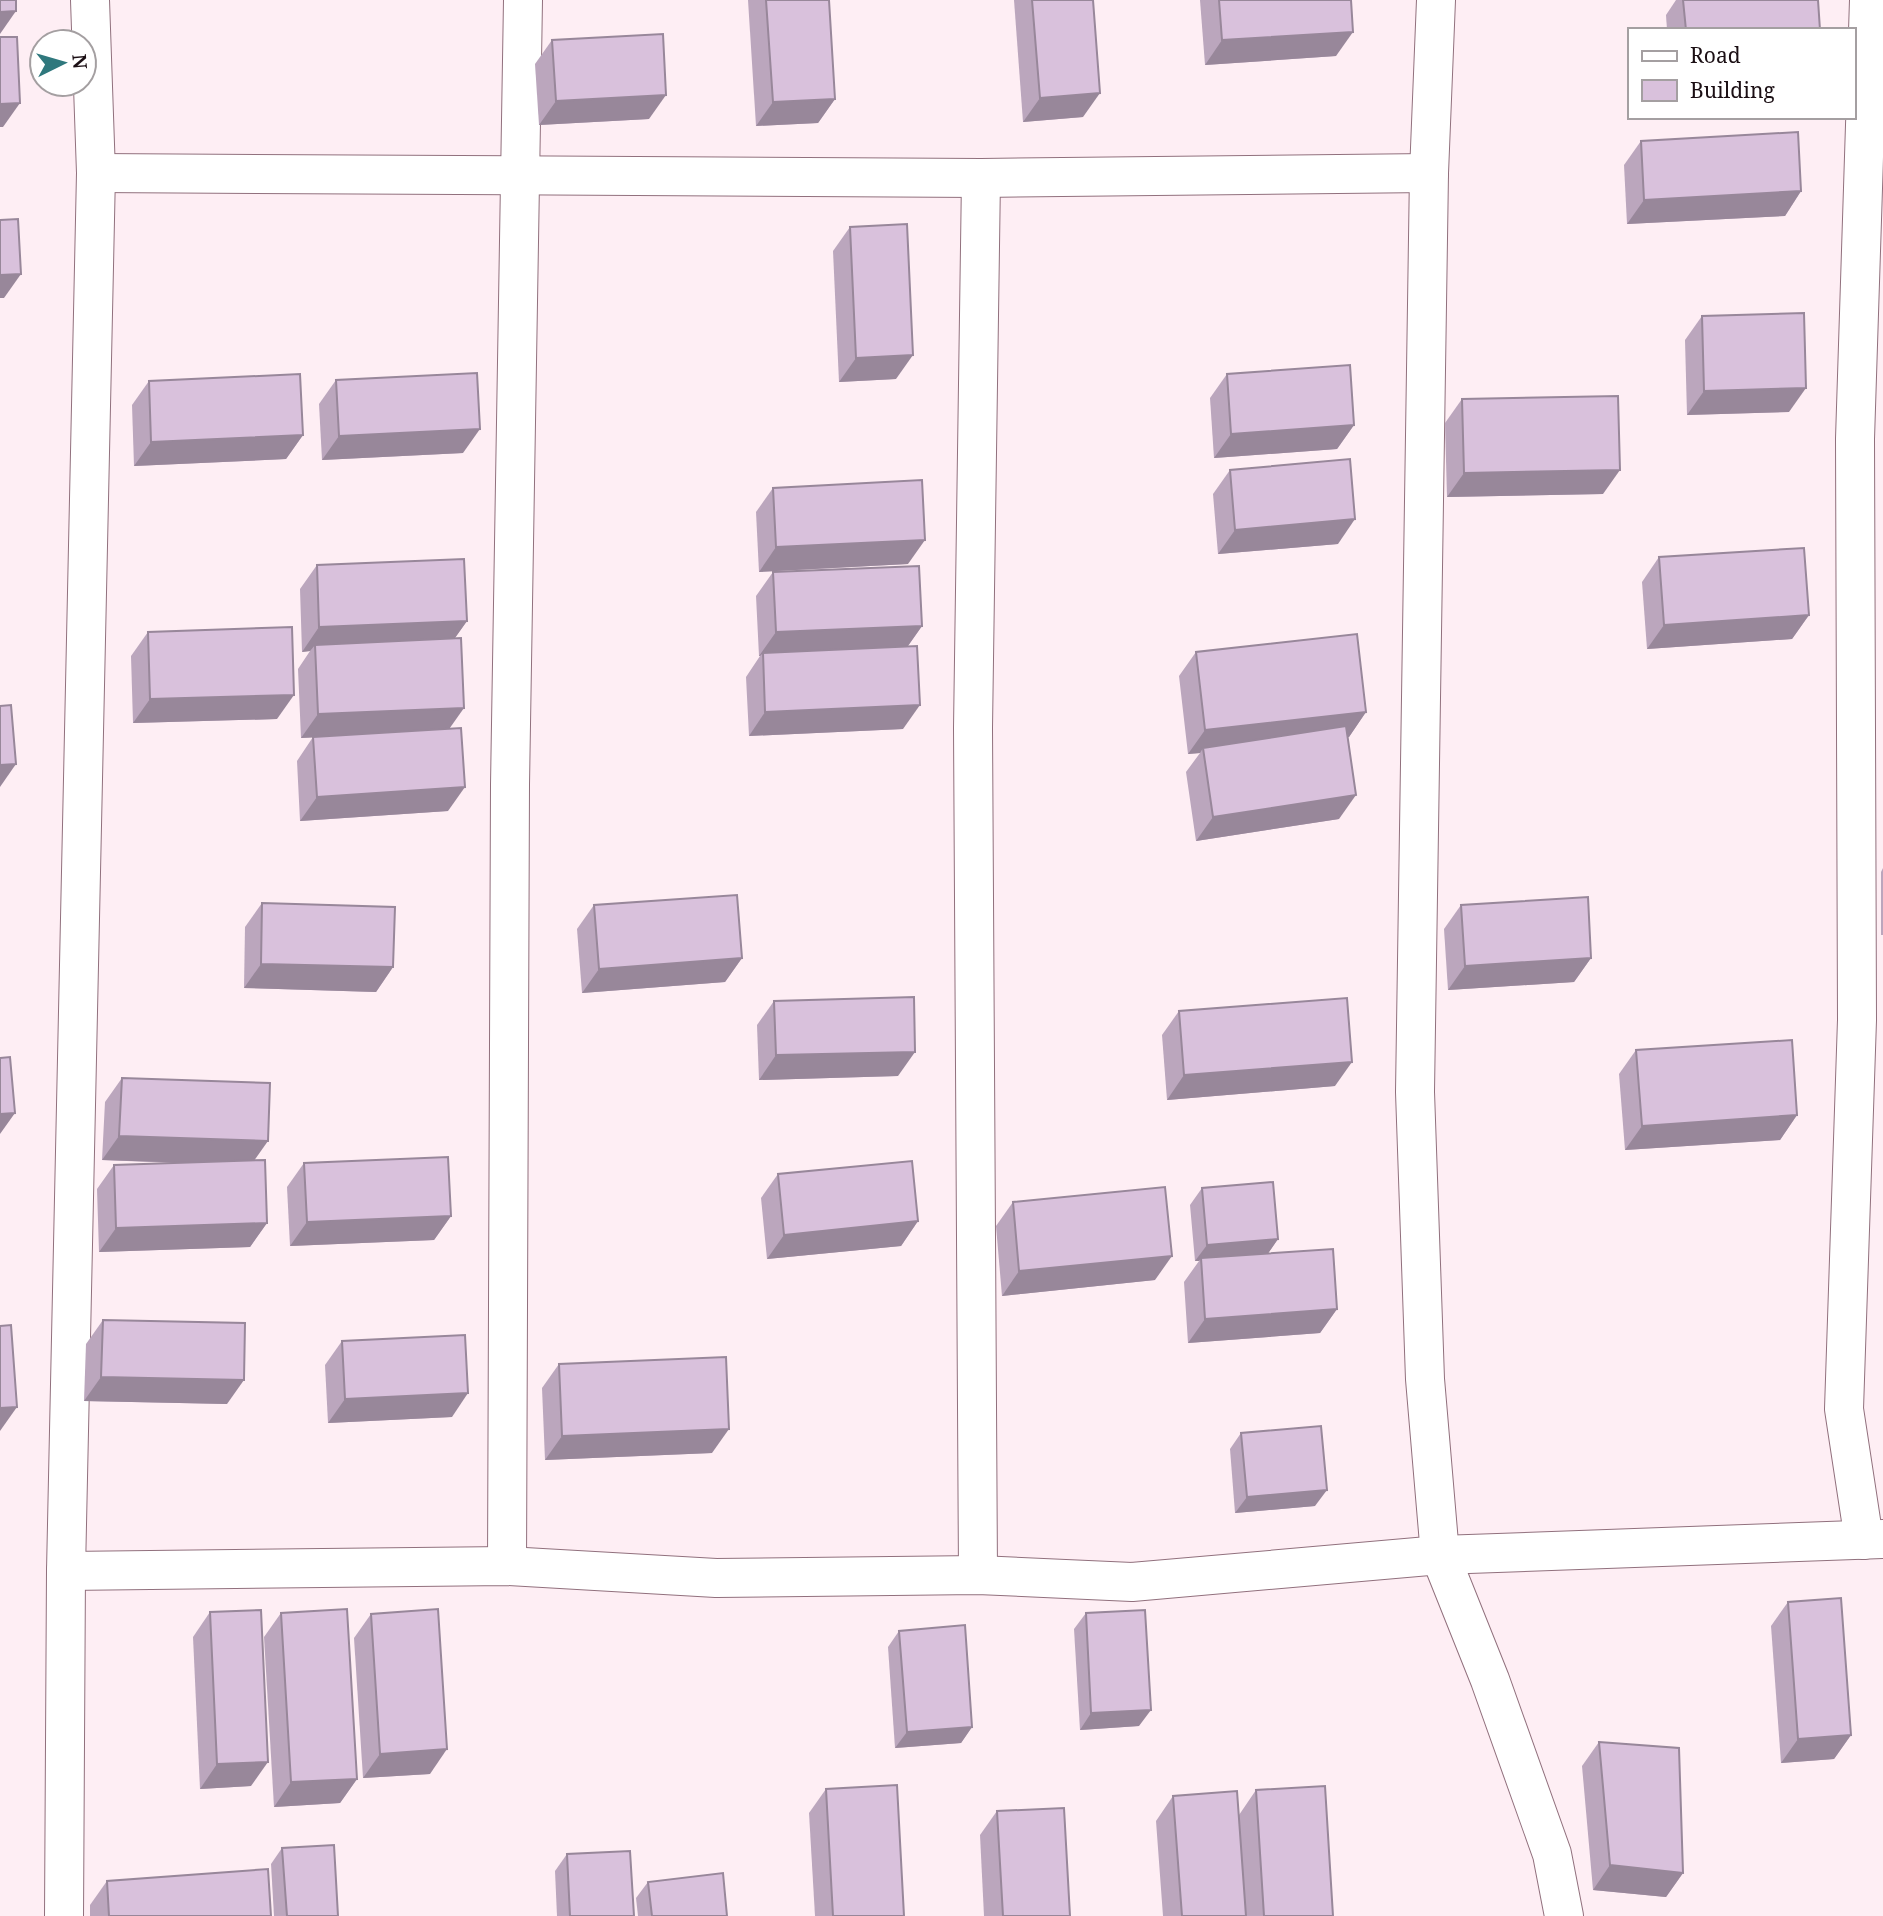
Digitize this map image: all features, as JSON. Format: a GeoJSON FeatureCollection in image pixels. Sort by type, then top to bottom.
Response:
{"type":"FeatureCollection","features":[{"type":"Feature","properties":{"kind":"street"},"geometry":{"type":"LineString","coordinates":[[64,1916],[66,1572],[96,173],[90,0]]}},
{"type":"Feature","properties":{"kind":"street"},"geometry":{"type":"LineString","coordinates":[[507,1566],[510,799],[523,0]]}},
{"type":"Feature","properties":{"kind":"street"},"geometry":{"type":"LineString","coordinates":[[1436,0],[1429,173],[1415,1092],[1425,1379],[1440,1555],[1552,1854],[1564,1916]]}},
{"type":"Feature","properties":{"kind":"street"},"geometry":{"type":"LineString","coordinates":[[66,1572],[507,1566],[716,1578],[978,1575],[1132,1582],[1440,1555],[1873,1539],[1844,1409],[1857,1020],[1855,439],[1869,0]]}},
{"type":"Feature","properties":{"kind":"street"},"geometry":{"type":"LineString","coordinates":[[96,173],[981,178],[1429,173]]}},
{"type":"Feature","properties":{"kind":"street"},"geometry":{"type":"LineString","coordinates":[[978,1575],[973,728],[981,178]]}},
{"type":"Feature","properties":{"kind":"building"},"geometry":{"type":"Polygon","coordinates":[[[0,0],[16,0],[16,11],[0,12],[0,0]]]}},
{"type":"Feature","properties":{"kind":"building"},"geometry":{"type":"Polygon","coordinates":[[[766,0],[829,0],[835,99],[773,102],[766,0]]]}},
{"type":"Feature","properties":{"kind":"building"},"geometry":{"type":"Polygon","coordinates":[[[1032,0],[1093,0],[1100,93],[1040,98],[1032,0]]]}},
{"type":"Feature","properties":{"kind":"building"},"geometry":{"type":"Polygon","coordinates":[[[1219,0],[1351,0],[1353,32],[1222,40],[1219,0]]]}},
{"type":"Feature","properties":{"kind":"building"},"geometry":{"type":"Polygon","coordinates":[[[1683,0],[1818,0],[1820,28],[1686,28],[1683,0]]]}},
{"type":"Feature","properties":{"kind":"building"},"geometry":{"type":"Polygon","coordinates":[[[663,34],[666,95],[556,101],[552,40],[663,34]]]}},
{"type":"Feature","properties":{"kind":"building"},"geometry":{"type":"Polygon","coordinates":[[[0,37],[17,37],[20,103],[0,104],[0,37]]]}},
{"type":"Feature","properties":{"kind":"building"},"geometry":{"type":"Polygon","coordinates":[[[1798,132],[1801,191],[1644,200],[1641,141],[1798,132]]]}},
{"type":"Feature","properties":{"kind":"building"},"geometry":{"type":"Polygon","coordinates":[[[18,219],[21,274],[0,275],[0,220],[18,219]]]}},
{"type":"Feature","properties":{"kind":"building"},"geometry":{"type":"Polygon","coordinates":[[[907,224],[913,355],[856,358],[850,227],[907,224]]]}},
{"type":"Feature","properties":{"kind":"building"},"geometry":{"type":"Polygon","coordinates":[[[1804,313],[1806,388],[1704,391],[1702,316],[1804,313]]]}},
{"type":"Feature","properties":{"kind":"building"},"geometry":{"type":"Polygon","coordinates":[[[1350,365],[1354,425],[1231,434],[1227,374],[1350,365]]]}},
{"type":"Feature","properties":{"kind":"building"},"geometry":{"type":"Polygon","coordinates":[[[477,373],[480,429],[339,436],[336,380],[477,373]]]}},
{"type":"Feature","properties":{"kind":"building"},"geometry":{"type":"Polygon","coordinates":[[[300,374],[303,435],[151,442],[149,381],[300,374]]]}},
{"type":"Feature","properties":{"kind":"building"},"geometry":{"type":"Polygon","coordinates":[[[1618,396],[1620,470],[1464,473],[1462,399],[1618,396]]]}},
{"type":"Feature","properties":{"kind":"building"},"geometry":{"type":"Polygon","coordinates":[[[1350,459],[1355,519],[1235,530],[1230,470],[1350,459]]]}},
{"type":"Feature","properties":{"kind":"building"},"geometry":{"type":"Polygon","coordinates":[[[922,480],[925,540],[776,547],[773,488],[922,480]]]}},
{"type":"Feature","properties":{"kind":"building"},"geometry":{"type":"Polygon","coordinates":[[[1804,548],[1809,615],[1664,625],[1659,557],[1804,548]]]}},
{"type":"Feature","properties":{"kind":"building"},"geometry":{"type":"Polygon","coordinates":[[[464,559],[467,621],[319,627],[317,565],[464,559]]]}},
{"type":"Feature","properties":{"kind":"building"},"geometry":{"type":"Polygon","coordinates":[[[919,566],[922,626],[776,632],[773,572],[919,566]]]}},
{"type":"Feature","properties":{"kind":"building"},"geometry":{"type":"Polygon","coordinates":[[[292,627],[294,695],[150,699],[148,632],[292,627]]]}},
{"type":"Feature","properties":{"kind":"building"},"geometry":{"type":"Polygon","coordinates":[[[1357,634],[1366,712],[1205,730],[1196,652],[1357,634]]]}},
{"type":"Feature","properties":{"kind":"building"},"geometry":{"type":"Polygon","coordinates":[[[461,638],[464,708],[318,714],[315,645],[461,638]]]}},
{"type":"Feature","properties":{"kind":"building"},"geometry":{"type":"Polygon","coordinates":[[[917,646],[920,705],[765,712],[763,653],[917,646]]]}},
{"type":"Feature","properties":{"kind":"building"},"geometry":{"type":"Polygon","coordinates":[[[11,705],[16,764],[0,765],[0,706],[11,705]]]}},
{"type":"Feature","properties":{"kind":"building"},"geometry":{"type":"Polygon","coordinates":[[[1346,726],[1356,795],[1213,817],[1203,748],[1346,726]]]}},
{"type":"Feature","properties":{"kind":"building"},"geometry":{"type":"Polygon","coordinates":[[[461,728],[465,787],[317,797],[313,737],[461,728]]]}},
{"type":"Feature","properties":{"kind":"building"},"geometry":{"type":"Polygon","coordinates":[[[737,895],[742,958],[599,969],[594,905],[737,895]]]}},
{"type":"Feature","properties":{"kind":"building"},"geometry":{"type":"Polygon","coordinates":[[[1588,897],[1591,958],[1465,966],[1461,905],[1588,897]]]}},
{"type":"Feature","properties":{"kind":"building"},"geometry":{"type":"Polygon","coordinates":[[[262,903],[395,907],[393,967],[261,964],[262,903]]]}},
{"type":"Feature","properties":{"kind":"building"},"geometry":{"type":"Polygon","coordinates":[[[914,997],[915,1052],[776,1055],[774,1001],[914,997]]]}},
{"type":"Feature","properties":{"kind":"building"},"geometry":{"type":"Polygon","coordinates":[[[1347,998],[1352,1062],[1184,1075],[1179,1011],[1347,998]]]}},
{"type":"Feature","properties":{"kind":"building"},"geometry":{"type":"Polygon","coordinates":[[[1792,1040],[1797,1115],[1642,1126],[1636,1050],[1792,1040]]]}},
{"type":"Feature","properties":{"kind":"building"},"geometry":{"type":"Polygon","coordinates":[[[10,1057],[15,1113],[0,1114],[0,1058],[10,1057]]]}},
{"type":"Feature","properties":{"kind":"building"},"geometry":{"type":"Polygon","coordinates":[[[122,1078],[270,1083],[268,1141],[119,1136],[122,1078]]]}},
{"type":"Feature","properties":{"kind":"building"},"geometry":{"type":"Polygon","coordinates":[[[448,1157],[451,1216],[307,1222],[304,1163],[448,1157]]]}},
{"type":"Feature","properties":{"kind":"building"},"geometry":{"type":"Polygon","coordinates":[[[265,1160],[267,1223],[116,1228],[114,1165],[265,1160]]]}},
{"type":"Feature","properties":{"kind":"building"},"geometry":{"type":"Polygon","coordinates":[[[912,1161],[918,1221],[784,1235],[778,1174],[912,1161]]]}},
{"type":"Feature","properties":{"kind":"building"},"geometry":{"type":"Polygon","coordinates":[[[1273,1182],[1278,1239],[1207,1245],[1202,1188],[1273,1182]]]}},
{"type":"Feature","properties":{"kind":"building"},"geometry":{"type":"Polygon","coordinates":[[[1165,1187],[1172,1256],[1019,1271],[1013,1202],[1165,1187]]]}},
{"type":"Feature","properties":{"kind":"building"},"geometry":{"type":"Polygon","coordinates":[[[1333,1249],[1337,1309],[1205,1319],[1201,1258],[1333,1249]]]}},
{"type":"Feature","properties":{"kind":"building"},"geometry":{"type":"Polygon","coordinates":[[[103,1320],[245,1323],[244,1380],[101,1377],[103,1320]]]}},
{"type":"Feature","properties":{"kind":"building"},"geometry":{"type":"Polygon","coordinates":[[[11,1325],[17,1407],[0,1408],[0,1326],[11,1325]]]}},
{"type":"Feature","properties":{"kind":"building"},"geometry":{"type":"Polygon","coordinates":[[[465,1335],[468,1393],[345,1399],[342,1341],[465,1335]]]}},
{"type":"Feature","properties":{"kind":"building"},"geometry":{"type":"Polygon","coordinates":[[[726,1357],[729,1429],[562,1436],[559,1364],[726,1357]]]}},
{"type":"Feature","properties":{"kind":"building"},"geometry":{"type":"Polygon","coordinates":[[[1321,1426],[1327,1490],[1247,1497],[1241,1433],[1321,1426]]]}},
{"type":"Feature","properties":{"kind":"building"},"geometry":{"type":"Polygon","coordinates":[[[1841,1598],[1851,1735],[1798,1739],[1788,1602],[1841,1598]]]}},
{"type":"Feature","properties":{"kind":"building"},"geometry":{"type":"Polygon","coordinates":[[[347,1609],[357,1779],[291,1782],[281,1613],[347,1609]]]}},
{"type":"Feature","properties":{"kind":"building"},"geometry":{"type":"Polygon","coordinates":[[[438,1609],[447,1749],[380,1754],[371,1614],[438,1609]]]}},
{"type":"Feature","properties":{"kind":"building"},"geometry":{"type":"Polygon","coordinates":[[[261,1610],[268,1762],[217,1764],[210,1612],[261,1610]]]}},
{"type":"Feature","properties":{"kind":"building"},"geometry":{"type":"Polygon","coordinates":[[[1145,1610],[1151,1710],[1091,1713],[1086,1613],[1145,1610]]]}},
{"type":"Feature","properties":{"kind":"building"},"geometry":{"type":"Polygon","coordinates":[[[965,1625],[972,1727],[907,1732],[899,1631],[965,1625]]]}},
{"type":"Feature","properties":{"kind":"building"},"geometry":{"type":"Polygon","coordinates":[[[1599,1742],[1679,1748],[1683,1873],[1610,1865],[1599,1742]]]}},
{"type":"Feature","properties":{"kind":"building"},"geometry":{"type":"Polygon","coordinates":[[[897,1785],[904,1916],[833,1916],[826,1789],[897,1785]]]}},
{"type":"Feature","properties":{"kind":"building"},"geometry":{"type":"Polygon","coordinates":[[[1325,1786],[1333,1916],[1264,1916],[1256,1790],[1325,1786]]]}},
{"type":"Feature","properties":{"kind":"building"},"geometry":{"type":"Polygon","coordinates":[[[1237,1791],[1246,1916],[1182,1916],[1173,1796],[1237,1791]]]}},
{"type":"Feature","properties":{"kind":"building"},"geometry":{"type":"Polygon","coordinates":[[[1064,1808],[1070,1916],[1003,1916],[997,1811],[1064,1808]]]}},
{"type":"Feature","properties":{"kind":"building"},"geometry":{"type":"Polygon","coordinates":[[[334,1845],[338,1916],[287,1916],[282,1848],[334,1845]]]}},
{"type":"Feature","properties":{"kind":"building"},"geometry":{"type":"Polygon","coordinates":[[[630,1851],[634,1916],[570,1916],[567,1854],[630,1851]]]}},
{"type":"Feature","properties":{"kind":"building"},"geometry":{"type":"Polygon","coordinates":[[[268,1869],[271,1916],[109,1916],[107,1881],[268,1869]]]}},
{"type":"Feature","properties":{"kind":"building"},"geometry":{"type":"Polygon","coordinates":[[[723,1873],[727,1916],[652,1916],[648,1882],[723,1873]]]}}]}
